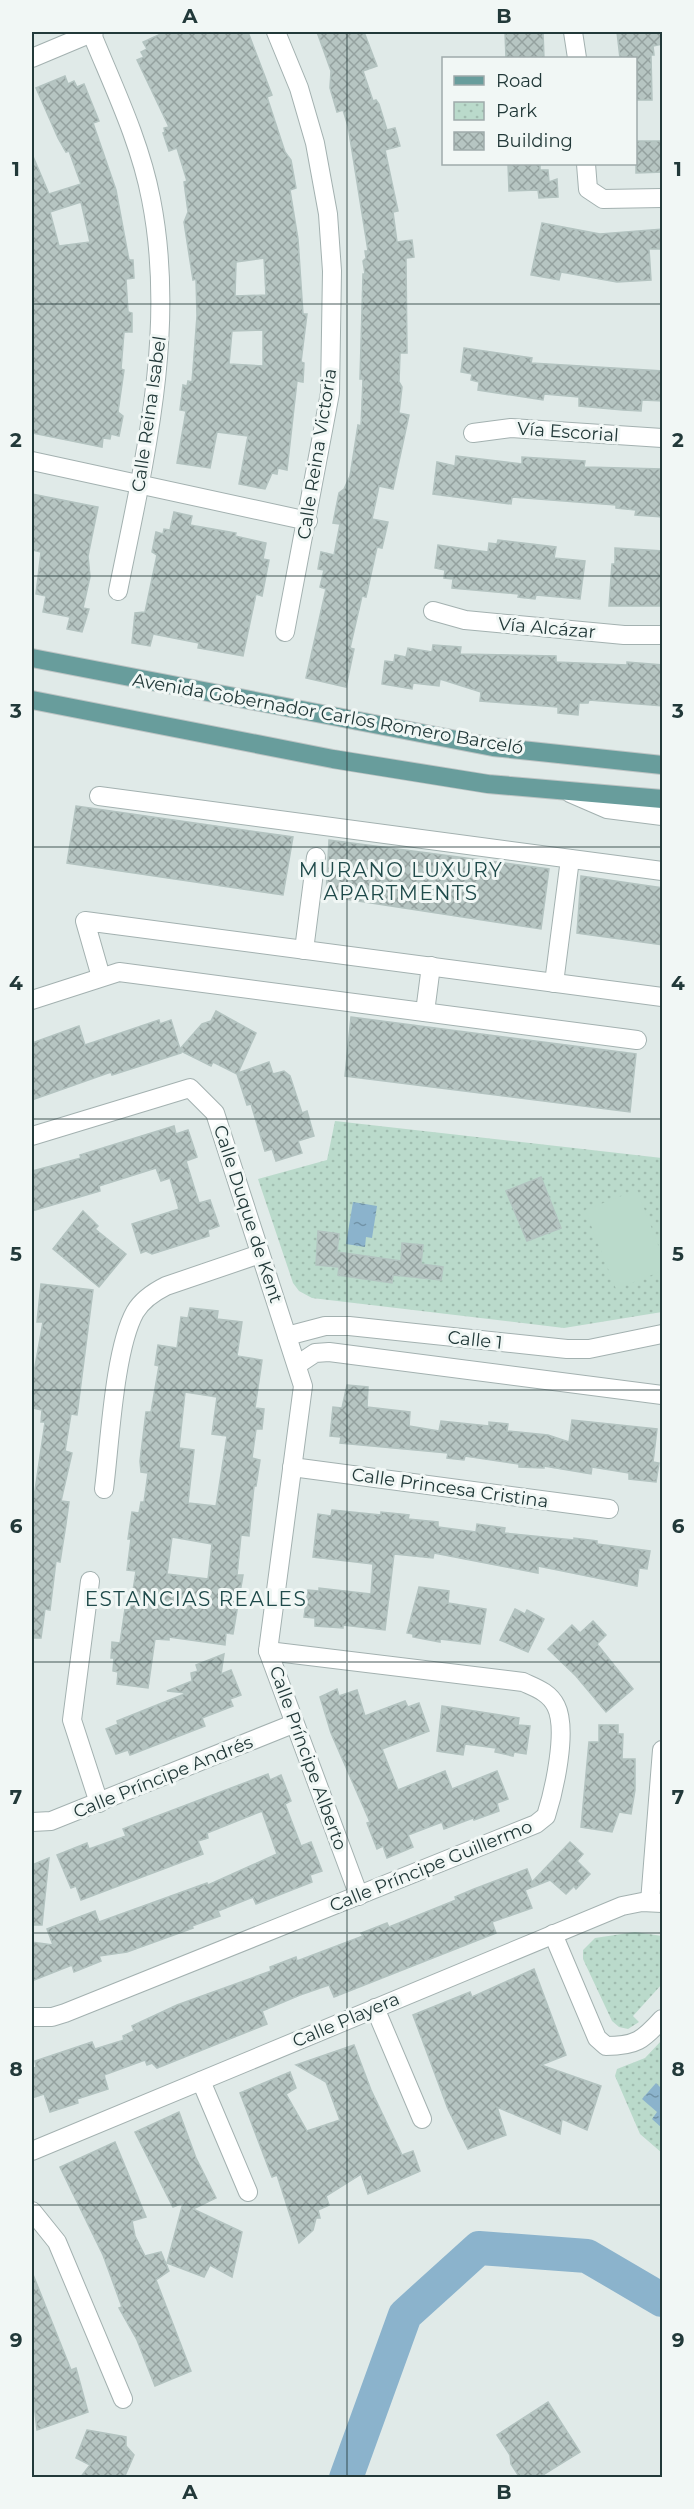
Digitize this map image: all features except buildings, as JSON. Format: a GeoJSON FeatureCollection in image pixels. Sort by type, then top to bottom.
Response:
{"type":"FeatureCollection","features":[{"type":"Feature","properties":{"kind":"main road","name":"Avenida Gobernador Carlos Romero Barceló"},"geometry":{"type":"LineString","coordinates":[[32,658],[493,747],[661,764]]}},
{"type":"Feature","properties":{"kind":"main road"},"geometry":{"type":"LineString","coordinates":[[32,700],[333,759],[488,784],[663,799]]}},
{"type":"Feature","properties":{"kind":"street"},"geometry":{"type":"LineString","coordinates":[[32,58],[92,32]]}},
{"type":"Feature","properties":{"kind":"street","name":"Calle Reina Isabel"},"geometry":{"type":"LineString","coordinates":[[92,32],[137,147],[151,198],[158,246],[162,308],[158,373],[140,483],[118,591]]}},
{"type":"Feature","properties":{"kind":"street","name":"Calle Reina Victoria"},"geometry":{"type":"LineString","coordinates":[[276,32],[299,88],[315,143],[328,214],[332,271],[330,393],[308,521],[285,632]]}},
{"type":"Feature","properties":{"kind":"street"},"geometry":{"type":"LineString","coordinates":[[573,32],[577,57]]}},
{"type":"Feature","properties":{"kind":"street"},"geometry":{"type":"LineString","coordinates":[[586,165],[588,189],[603,199],[663,198]]}},
{"type":"Feature","properties":{"kind":"street","name":"Vía Escorial"},"geometry":{"type":"LineString","coordinates":[[473,433],[511,428],[663,438]]}},
{"type":"Feature","properties":{"kind":"street"},"geometry":{"type":"LineString","coordinates":[[32,461],[308,521]]}},
{"type":"Feature","properties":{"kind":"street","name":"Vía Alcázar"},"geometry":{"type":"LineString","coordinates":[[433,611],[465,620],[624,635],[663,635]]}},
{"type":"Feature","properties":{"kind":"street"},"geometry":{"type":"LineString","coordinates":[[566,791],[607,809],[663,816]]}},
{"type":"Feature","properties":{"kind":"street"},"geometry":{"type":"LineString","coordinates":[[99,796],[663,872]]}},
{"type":"Feature","properties":{"kind":"street"},"geometry":{"type":"LineString","coordinates":[[304,950],[316,857]]}},
{"type":"Feature","properties":{"kind":"street"},"geometry":{"type":"LineString","coordinates":[[554,983],[570,859]]}},
{"type":"Feature","properties":{"kind":"street"},"geometry":{"type":"LineString","coordinates":[[101,977],[85,921],[663,997]]}},
{"type":"Feature","properties":{"kind":"street"},"geometry":{"type":"LineString","coordinates":[[424,1012],[431,966]]}},
{"type":"Feature","properties":{"kind":"street"},"geometry":{"type":"LineString","coordinates":[[32,1000],[119,972],[637,1040]]}},
{"type":"Feature","properties":{"kind":"street","name":"Calle Duque de Kent"},"geometry":{"type":"LineString","coordinates":[[32,1136],[190,1088],[215,1113],[287,1336]]}},
{"type":"Feature","properties":{"kind":"street"},"geometry":{"type":"LineString","coordinates":[[104,1489],[123,1346],[136,1311],[155,1291],[260,1254]]}},
{"type":"Feature","properties":{"kind":"street","name":"Calle 1"},"geometry":{"type":"LineString","coordinates":[[287,1336],[325,1326],[349,1326],[567,1349],[589,1349],[663,1334]]}},
{"type":"Feature","properties":{"kind":"street","name":"Calle Príncipe Alberto"},"geometry":{"type":"LineString","coordinates":[[287,1336],[303,1386],[268,1651],[293,1724],[359,1896]]}},
{"type":"Feature","properties":{"kind":"street","name":"Calle 1"},"geometry":{"type":"LineString","coordinates":[[297,1365],[315,1353],[329,1352],[663,1395]]}},
{"type":"Feature","properties":{"kind":"street","name":"Calle Princesa Cristina"},"geometry":{"type":"LineString","coordinates":[[292,1467],[609,1509]]}},
{"type":"Feature","properties":{"kind":"street"},"geometry":{"type":"LineString","coordinates":[[90,1581],[72,1720],[99,1803]]}},
{"type":"Feature","properties":{"kind":"street","name":"Calle Príncipe Guillermo"},"geometry":{"type":"LineString","coordinates":[[32,2017],[52,2017],[536,1824],[546,1816],[556,1768],[560,1718],[555,1705],[543,1691],[523,1682],[268,1651]]}},
{"type":"Feature","properties":{"kind":"street","name":"Calle Príncipe Andrés"},"geometry":{"type":"LineString","coordinates":[[32,1822],[51,1821],[99,1803],[293,1724]]}},
{"type":"Feature","properties":{"kind":"street"},"geometry":{"type":"LineString","coordinates":[[656,1902],[663,1750]]}},
{"type":"Feature","properties":{"kind":"street","name":"Calle Playera"},"geometry":{"type":"LineString","coordinates":[[32,2151],[622,1906],[656,1902]]}},
{"type":"Feature","properties":{"kind":"street"},"geometry":{"type":"LineString","coordinates":[[553,1934],[597,2038],[606,2046],[631,2044],[644,2039],[663,2019]]}},
{"type":"Feature","properties":{"kind":"street"},"geometry":{"type":"LineString","coordinates":[[375,2008],[422,2119]]}},
{"type":"Feature","properties":{"kind":"street"},"geometry":{"type":"LineString","coordinates":[[201,2081],[248,2192]]}},
{"type":"Feature","properties":{"kind":"street"},"geometry":{"type":"LineString","coordinates":[[32,2211],[57,2242],[123,2399]]}},
{"type":"Feature","properties":{"kind":"green space"},"geometry":{"type":"Polygon","coordinates":[[[335,1121],[662,1158],[662,1312],[564,1328],[312,1298],[299,1291],[293,1283],[258,1179],[327,1160],[335,1121]]]}},
{"type":"Feature","properties":{"kind":"green space"},"geometry":{"type":"Polygon","coordinates":[[[637,1190],[662,1255],[662,1271],[616,1289],[585,1210],[637,1190]]]}},
{"type":"Feature","properties":{"kind":"green space"},"geometry":{"type":"Polygon","coordinates":[[[635,1932],[662,1936],[662,1984],[633,2016],[639,2022],[628,2029],[619,2027],[612,2021],[583,1959],[583,1950],[595,1938],[635,1932]]]}},
{"type":"Feature","properties":{"kind":"green space"},"geometry":{"type":"Polygon","coordinates":[[[661,2041],[662,2153],[640,2134],[615,2076],[617,2069],[645,2058],[661,2041]]]}},
{"type":"Feature","properties":{"kind":"water"},"geometry":{"type":"Polygon","coordinates":[[[353,1202],[377,1206],[372,1238],[366,1237],[365,1247],[346,1244],[353,1202]]]}},
{"type":"Feature","properties":{"kind":"water"},"geometry":{"type":"Polygon","coordinates":[[[656,2083],[662,2089],[662,2128],[652,2119],[657,2112],[642,2099],[656,2083]]]}},
{"type":"Feature","properties":{"kind":"waterway"},"geometry":{"type":"LineString","coordinates":[[346,2478],[405,2315],[479,2248],[587,2256],[662,2300]]}},
{"type":"Feature","properties":{"kind":"district","name":"MURANO LUXURY APARTMENTS"},"geometry":{"type":"Point","coordinates":[401,882]}},
{"type":"Feature","properties":{"kind":"district","name":"ESTANCIAS REALES"},"geometry":{"type":"Point","coordinates":[196,1599]}}]}
